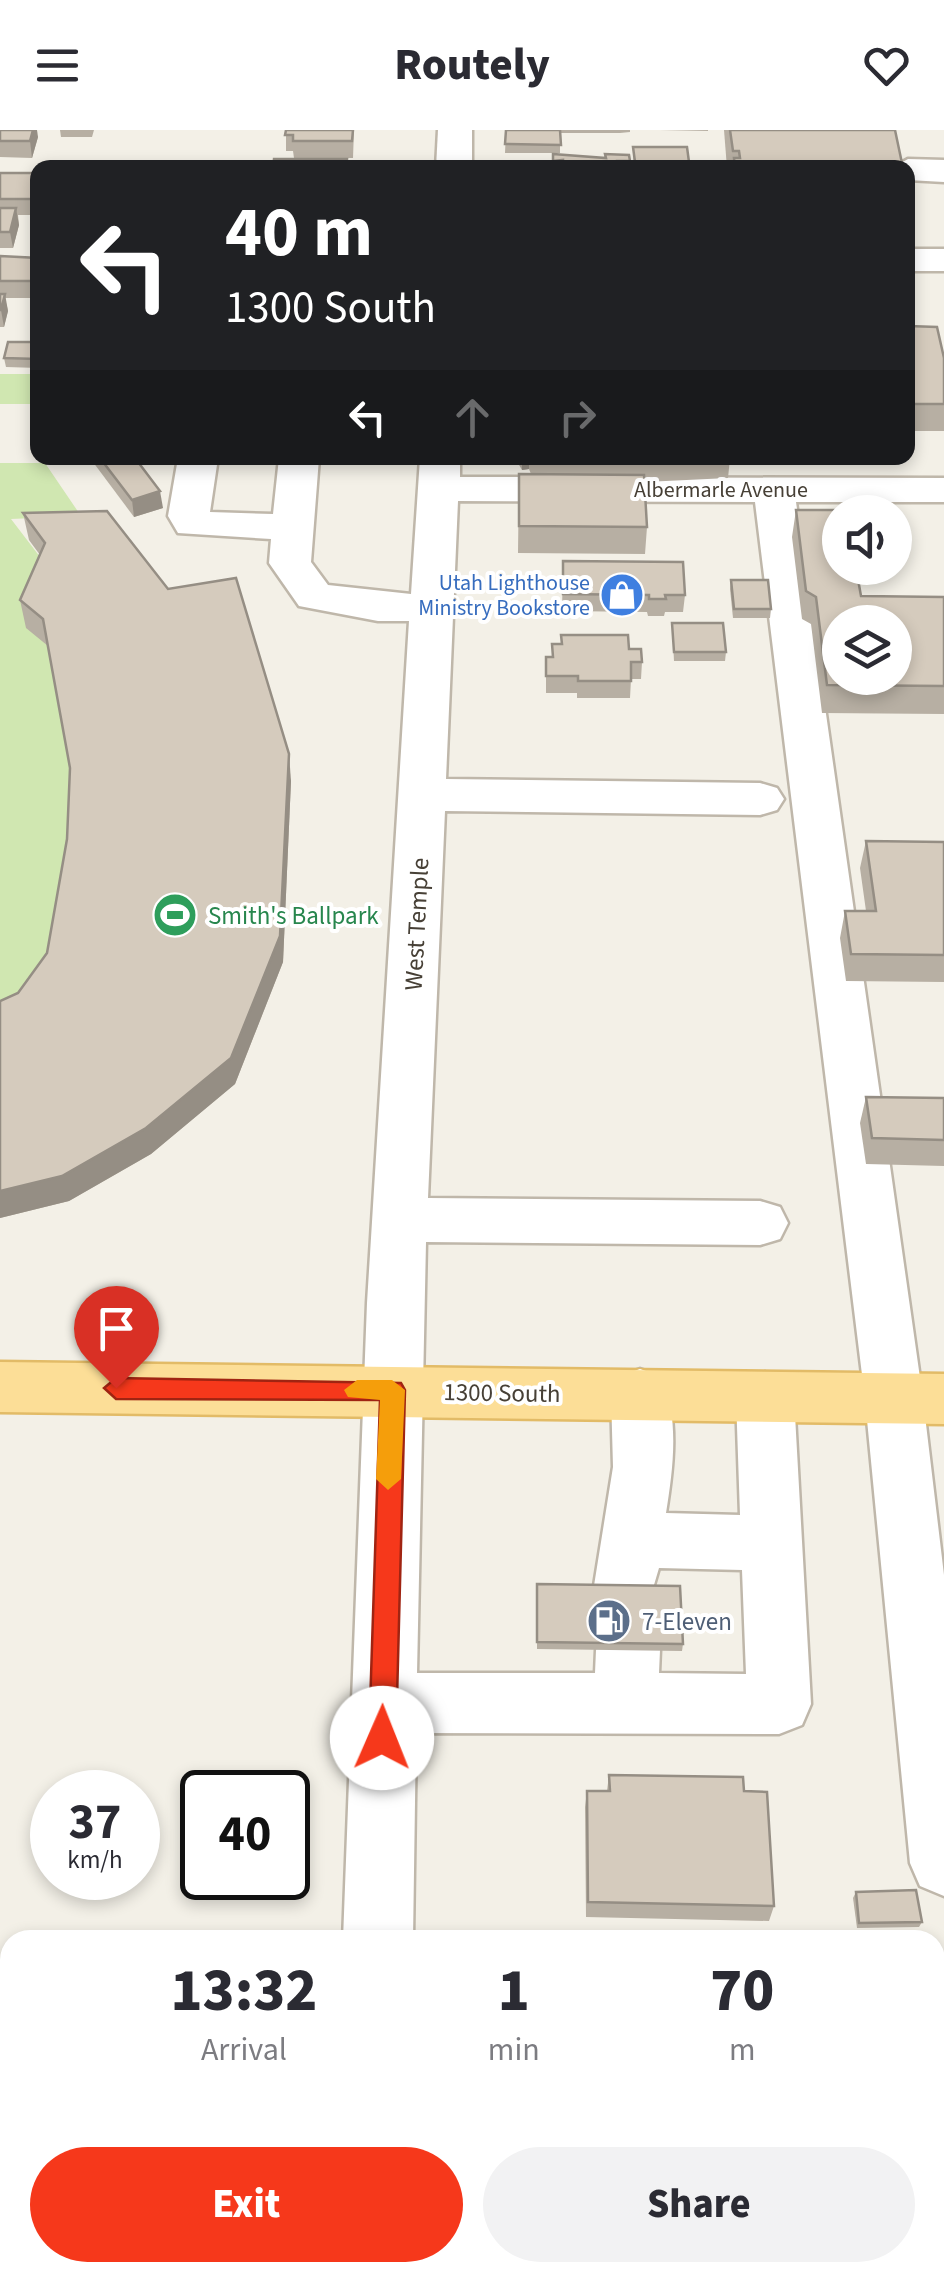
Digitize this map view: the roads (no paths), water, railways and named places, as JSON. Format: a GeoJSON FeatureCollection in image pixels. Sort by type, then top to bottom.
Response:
{"type":"FeatureCollection","features":[{"type":"Feature","properties":{"kind":"main road","name":"1300 South"},"geometry":{"type":"LineString","coordinates":[[0,1387],[919,1399]]}},
{"type":"Feature","properties":{"kind":"street"},"geometry":{"type":"LineString","coordinates":[[454,160],[456,130]]}},
{"type":"Feature","properties":{"kind":"street"},"geometry":{"type":"LineString","coordinates":[[915,170],[944,170]]}},
{"type":"Feature","properties":{"kind":"street"},"geometry":{"type":"LineString","coordinates":[[915,260],[944,260]]}},
{"type":"Feature","properties":{"kind":"street"},"geometry":{"type":"LineString","coordinates":[[197,465],[189,516],[193,524],[293,527]]}},
{"type":"Feature","properties":{"kind":"street"},"geometry":{"type":"LineString","coordinates":[[299,465],[290,563],[314,596],[378,606],[432,608]]}},
{"type":"Feature","properties":{"kind":"street","name":"Albermarle Avenue"},"geometry":{"type":"LineString","coordinates":[[439,473],[749,479],[944,490]]}},
{"type":"Feature","properties":{"kind":"street","name":"West Temple"},"geometry":{"type":"LineString","coordinates":[[378,1930],[392,1390],[439,473]]}},
{"type":"Feature","properties":{"kind":"street"},"geometry":{"type":"LineString","coordinates":[[749,479],[919,1399],[944,1863]]}},
{"type":"Feature","properties":{"kind":"street"},"geometry":{"type":"LineString","coordinates":[[422,796],[760,798]]}},
{"type":"Feature","properties":{"kind":"street"},"geometry":{"type":"LineString","coordinates":[[400,1220],[760,1224]]}},
{"type":"Feature","properties":{"kind":"street"},"geometry":{"type":"LineString","coordinates":[[627,1622],[643,1468],[640,1394]]}},
{"type":"Feature","properties":{"kind":"street"},"geometry":{"type":"LineString","coordinates":[[627,1622],[780,1704],[765,1397]]}},
{"type":"Feature","properties":{"kind":"street"},"geometry":{"type":"LineString","coordinates":[[383,1703],[627,1622],[773,1544]]}},
{"type":"Feature","properties":{"kind":"place","name":"Utah Lighthouse Ministry Bookstore"},"geometry":{"type":"Point","coordinates":[622,595]}},
{"type":"Feature","properties":{"kind":"place","name":"Smith's Ballpark"},"geometry":{"type":"Point","coordinates":[175,915]}},
{"type":"Feature","properties":{"kind":"place","name":"7-Eleven"},"geometry":{"type":"Point","coordinates":[609,1621]}}]}
